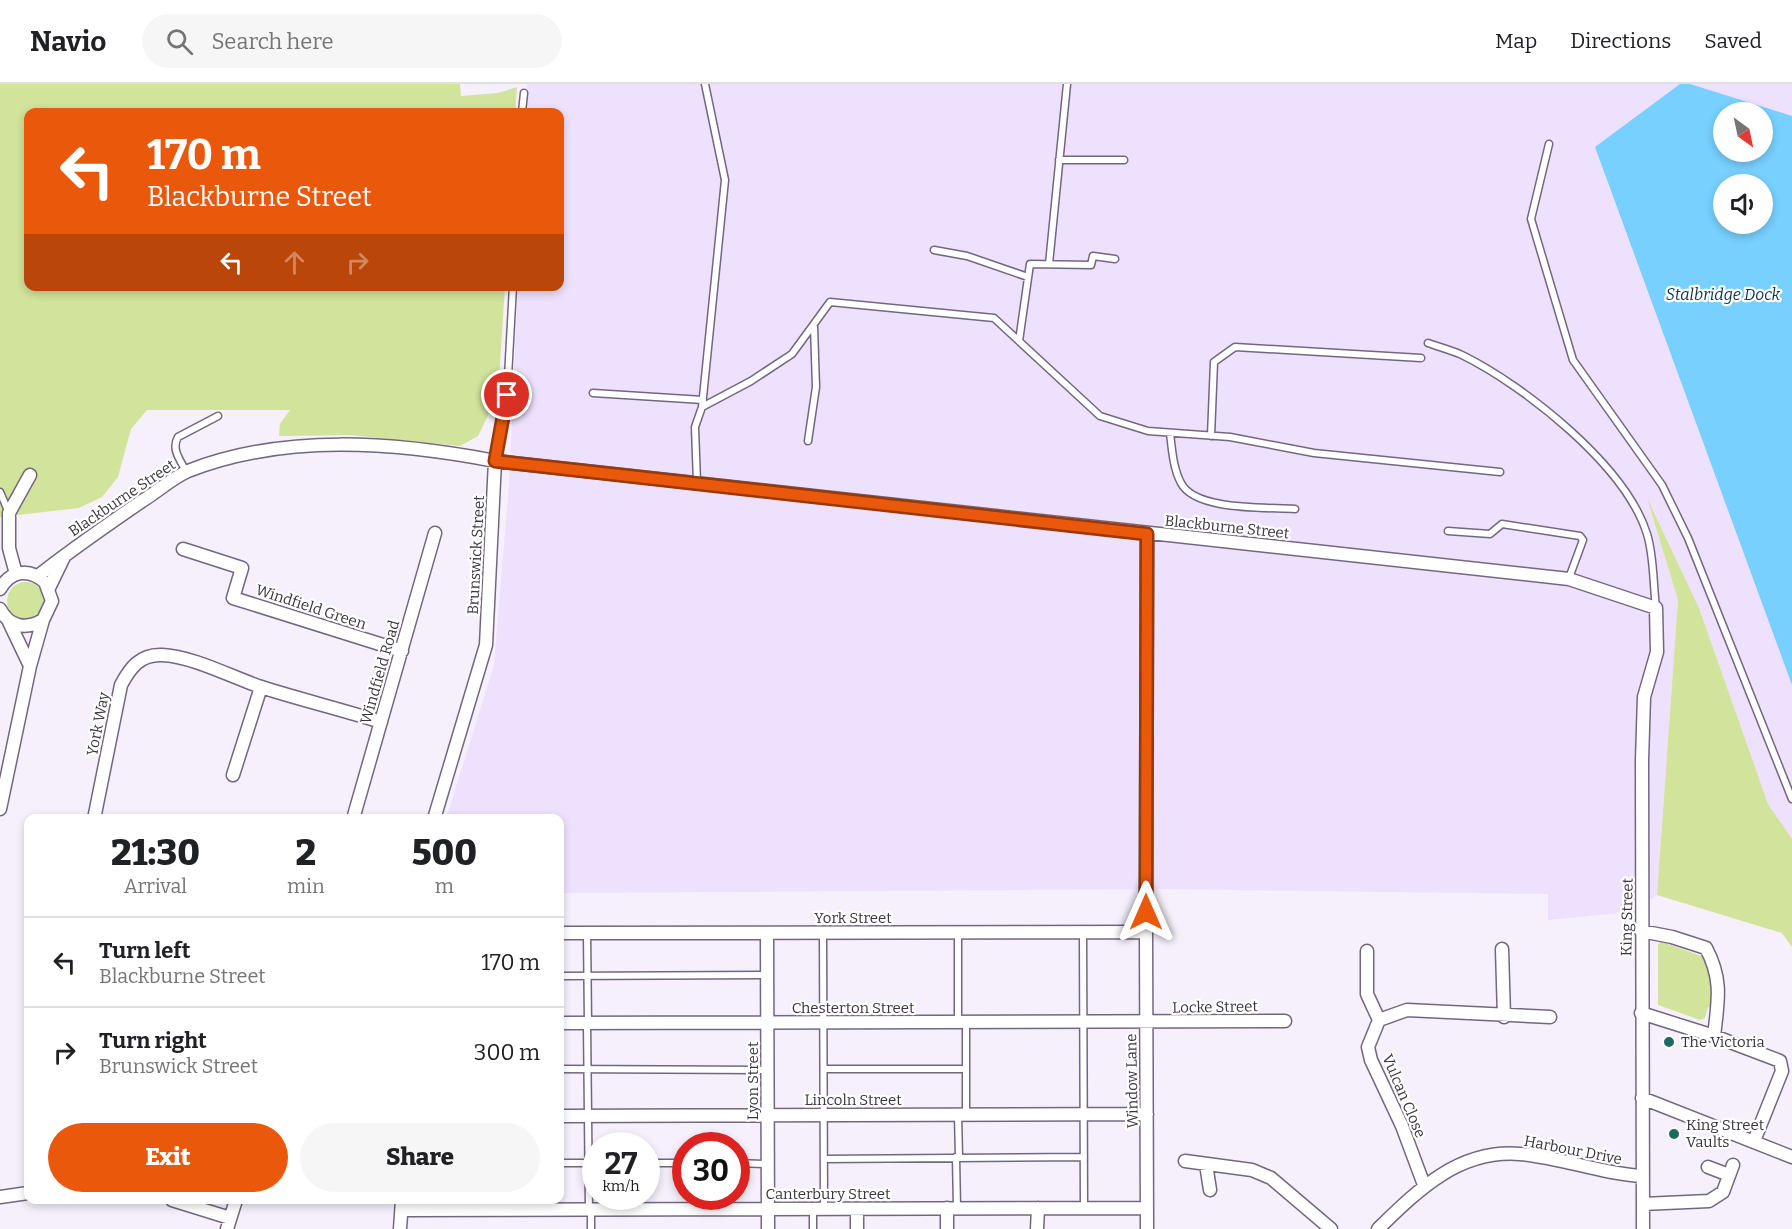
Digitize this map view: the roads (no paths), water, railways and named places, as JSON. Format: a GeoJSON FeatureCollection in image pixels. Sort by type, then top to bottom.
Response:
{"type":"FeatureCollection","features":[{"type":"Feature","properties":{"kind":"street","name":"Blackburne Street"},"geometry":{"type":"LineString","coordinates":[[38,576],[66,554],[186,472],[244,454],[299,447],[385,446],[697,484],[1569,579],[1656,608]]}},
{"type":"Feature","properties":{"kind":"street","name":"Brunswick Street"},"geometry":{"type":"LineString","coordinates":[[435,814],[486,645],[495,461]]}},
{"type":"Feature","properties":{"kind":"street"},"geometry":{"type":"LineString","coordinates":[[16,574],[9,548],[9,513],[30,475]]}},
{"type":"Feature","properties":{"kind":"street","name":"Windfield Road"},"geometry":{"type":"LineString","coordinates":[[353,814],[435,533]]}},
{"type":"Feature","properties":{"kind":"street"},"geometry":{"type":"LineString","coordinates":[[1146,912],[1147,534]]}},
{"type":"Feature","properties":{"kind":"street","name":"Windfield Green"},"geometry":{"type":"LineString","coordinates":[[183,549],[242,568],[232,598],[402,651]]}},
{"type":"Feature","properties":{"kind":"street","name":"Blackburne Street"},"geometry":{"type":"LineString","coordinates":[[43,620],[52,601],[49,588],[66,554]]}},
{"type":"Feature","properties":{"kind":"street"},"geometry":{"type":"LineString","coordinates":[[0,589],[5,581],[16,574],[25,572],[38,576],[49,588]]}},
{"type":"Feature","properties":{"kind":"street","name":"King Street"},"geometry":{"type":"LineString","coordinates":[[1643,1229],[1641,931],[1644,697],[1657,652],[1656,608]]}},
{"type":"Feature","properties":{"kind":"street"},"geometry":{"type":"LineString","coordinates":[[3,615],[26,627],[43,620]]}},
{"type":"Feature","properties":{"kind":"street"},"geometry":{"type":"LineString","coordinates":[[3,615],[30,666]]}},
{"type":"Feature","properties":{"kind":"street"},"geometry":{"type":"LineString","coordinates":[[0,809],[30,666],[43,620]]}},
{"type":"Feature","properties":{"kind":"street","name":"York Way"},"geometry":{"type":"LineString","coordinates":[[95,814],[121,685],[130,667],[144,658],[162,655],[381,722]]}},
{"type":"Feature","properties":{"kind":"street"},"geometry":{"type":"LineString","coordinates":[[232,775],[261,687]]}},
{"type":"Feature","properties":{"kind":"street"},"geometry":{"type":"LineString","coordinates":[[1641,931],[1672,937],[1706,948],[1715,964],[1719,984],[1714,1036]]}},
{"type":"Feature","properties":{"kind":"street","name":"York Street"},"geometry":{"type":"LineString","coordinates":[[564,933],[1146,932]]}},
{"type":"Feature","properties":{"kind":"street","name":"Window Lane"},"geometry":{"type":"LineString","coordinates":[[1146,932],[1147,1229]]}},
{"type":"Feature","properties":{"kind":"street","name":"Lyon Street"},"geometry":{"type":"LineString","coordinates":[[767,933],[768,1229]]}},
{"type":"Feature","properties":{"kind":"street"},"geometry":{"type":"LineString","coordinates":[[1502,949],[1504,1017]]}},
{"type":"Feature","properties":{"kind":"street"},"geometry":{"type":"LineString","coordinates":[[1367,951],[1367,994],[1379,1020],[1407,1010],[1504,1017],[1550,1017]]}},
{"type":"Feature","properties":{"kind":"street"},"geometry":{"type":"LineString","coordinates":[[1641,1013],[1714,1036],[1780,1061],[1782,1071],[1754,1141]]}},
{"type":"Feature","properties":{"kind":"street","name":"Vulcan Close"},"geometry":{"type":"LineString","coordinates":[[1379,1020],[1368,1047],[1371,1060],[1402,1126],[1424,1185]]}},
{"type":"Feature","properties":{"kind":"street","name":"Locke Street"},"geometry":{"type":"LineString","coordinates":[[1146,1023],[1285,1021]]}},
{"type":"Feature","properties":{"kind":"street","name":"Chesterton Street"},"geometry":{"type":"LineString","coordinates":[[564,1023],[1146,1023]]}},
{"type":"Feature","properties":{"kind":"street"},"geometry":{"type":"LineString","coordinates":[[1642,1098],[1792,1158]]}},
{"type":"Feature","properties":{"kind":"street","name":"Lincoln Street"},"geometry":{"type":"LineString","coordinates":[[564,1116],[1147,1114]]}},
{"type":"Feature","properties":{"kind":"street","name":"Harbour Drive"},"geometry":{"type":"LineString","coordinates":[[1378,1229],[1424,1185],[1458,1164],[1485,1155],[1520,1154],[1621,1175],[1643,1176]]}},
{"type":"Feature","properties":{"kind":"street"},"geometry":{"type":"LineString","coordinates":[[1185,1161],[1252,1170],[1271,1178],[1332,1229]]}},
{"type":"Feature","properties":{"kind":"street"},"geometry":{"type":"LineString","coordinates":[[1206,1164],[1210,1190]]}},
{"type":"Feature","properties":{"kind":"street"},"geometry":{"type":"LineString","coordinates":[[1643,1204],[1709,1201],[1723,1192],[1731,1170],[1708,1167]]}},
{"type":"Feature","properties":{"kind":"street"},"geometry":{"type":"LineString","coordinates":[[0,1197],[24,1194]]}},
{"type":"Feature","properties":{"kind":"street"},"geometry":{"type":"LineString","coordinates":[[182,1204],[229,1224],[235,1204]]}},
{"type":"Feature","properties":{"kind":"street"},"geometry":{"type":"LineString","coordinates":[[400,1229],[402,1205]]}},
{"type":"Feature","properties":{"kind":"street","name":"Canterbury Street"},"geometry":{"type":"LineString","coordinates":[[402,1205],[582,1210]]}},
{"type":"Feature","properties":{"kind":"street"},"geometry":{"type":"LineString","coordinates":[[947,1229],[952,1208]]}},
{"type":"Feature","properties":{"kind":"street"},"geometry":{"type":"LineString","coordinates":[[1037,1229],[1038,1208]]}},
{"type":"Feature","properties":{"kind":"street","name":"Canterbury Street"},"geometry":{"type":"LineString","coordinates":[[660,1210],[1147,1208]]}},
{"type":"Feature","properties":{"kind":"street"},"geometry":{"type":"LineString","coordinates":[[857,1209],[857,1229]]}},
{"type":"Feature","properties":{"kind":"lane"},"geometry":{"type":"LineString","coordinates":[[697,484],[695,427],[702,403],[725,180],[705,84]]}},
{"type":"Feature","properties":{"kind":"lane"},"geometry":{"type":"LineString","coordinates":[[1049,264],[1066,84]]}},
{"type":"Feature","properties":{"kind":"lane"},"geometry":{"type":"LineString","coordinates":[[522,108],[524,93]]}},
{"type":"Feature","properties":{"kind":"lane"},"geometry":{"type":"LineString","coordinates":[[1549,144],[1531,219],[1572,360],[1662,485],[1688,538],[1792,799]]}},
{"type":"Feature","properties":{"kind":"lane"},"geometry":{"type":"LineString","coordinates":[[1059,160],[1124,160]]}},
{"type":"Feature","properties":{"kind":"lane"},"geometry":{"type":"LineString","coordinates":[[934,250],[967,256],[1028,277]]}},
{"type":"Feature","properties":{"kind":"lane"},"geometry":{"type":"LineString","coordinates":[[1019,341],[1030,264],[1091,265],[1093,256],[1115,259]]}},
{"type":"Feature","properties":{"kind":"lane","name":"Brunswick Street"},"geometry":{"type":"LineString","coordinates":[[495,461],[507,395],[513,291]]}},
{"type":"Feature","properties":{"kind":"lane"},"geometry":{"type":"LineString","coordinates":[[593,393],[702,403],[751,381],[792,354],[830,302],[994,318],[1100,416],[1148,430],[1230,436],[1314,453],[1500,472]]}},
{"type":"Feature","properties":{"kind":"lane"},"geometry":{"type":"LineString","coordinates":[[808,441],[816,387],[814,326]]}},
{"type":"Feature","properties":{"kind":"lane"},"geometry":{"type":"LineString","coordinates":[[1428,343],[1461,354],[1503,379],[1574,434],[1630,496],[1647,535],[1656,608]]}},
{"type":"Feature","properties":{"kind":"lane"},"geometry":{"type":"LineString","coordinates":[[1211,436],[1214,362],[1235,347],[1421,358]]}},
{"type":"Feature","properties":{"kind":"lane"},"geometry":{"type":"LineString","coordinates":[[186,472],[175,452],[175,442],[178,437],[218,416]]}},
{"type":"Feature","properties":{"kind":"lane"},"geometry":{"type":"LineString","coordinates":[[1170,433],[1181,484],[1190,494],[1211,502],[1295,509]]}},
{"type":"Feature","properties":{"kind":"lane"},"geometry":{"type":"LineString","coordinates":[[0,492],[9,513]]}},
{"type":"Feature","properties":{"kind":"lane"},"geometry":{"type":"LineString","coordinates":[[1448,531],[1490,534],[1502,524],[1580,536],[1583,540],[1569,579]]}},
{"type":"Feature","properties":{"kind":"lane"},"geometry":{"type":"LineString","coordinates":[[1083,932],[1084,1208]]}},
{"type":"Feature","properties":{"kind":"lane"},"geometry":{"type":"LineString","coordinates":[[587,933],[587,1132]]}},
{"type":"Feature","properties":{"kind":"lane"},"geometry":{"type":"LineString","coordinates":[[813,1229],[819,1209],[824,1159],[823,933]]}},
{"type":"Feature","properties":{"kind":"lane"},"geometry":{"type":"LineString","coordinates":[[952,1208],[966,1069],[958,934]]}},
{"type":"Feature","properties":{"kind":"lane"},"geometry":{"type":"LineString","coordinates":[[564,976],[767,975]]}},
{"type":"Feature","properties":{"kind":"lane"},"geometry":{"type":"LineString","coordinates":[[564,1069],[768,1070]]}},
{"type":"Feature","properties":{"kind":"lane"},"geometry":{"type":"LineString","coordinates":[[824,1069],[966,1069]]}},
{"type":"Feature","properties":{"kind":"lane"},"geometry":{"type":"LineString","coordinates":[[824,1159],[1084,1157]]}},
{"type":"Feature","properties":{"kind":"lane"},"geometry":{"type":"LineString","coordinates":[[564,1163],[582,1163]]}},
{"type":"Feature","properties":{"kind":"lane"},"geometry":{"type":"LineString","coordinates":[[750,1163],[768,1164]]}},
{"type":"Feature","properties":{"kind":"lane"},"geometry":{"type":"LineString","coordinates":[[590,1210],[591,1229]]}},
{"type":"Feature","properties":{"kind":"water","name":"Stalbridge Dock"},"geometry":{"type":"Polygon","coordinates":[[[1680,84],[1690,84],[1747,102],[1713,102],[1713,162],[1773,162],[1773,110],[1792,116],[1792,685],[1595,147],[1680,84]]]}},
{"type":"Feature","properties":{"kind":"place","name":"The Victoria"},"geometry":{"type":"Point","coordinates":[1669,1042]}},
{"type":"Feature","properties":{"kind":"place","name":"King Street Vaults"},"geometry":{"type":"Point","coordinates":[1674,1134]}}]}
